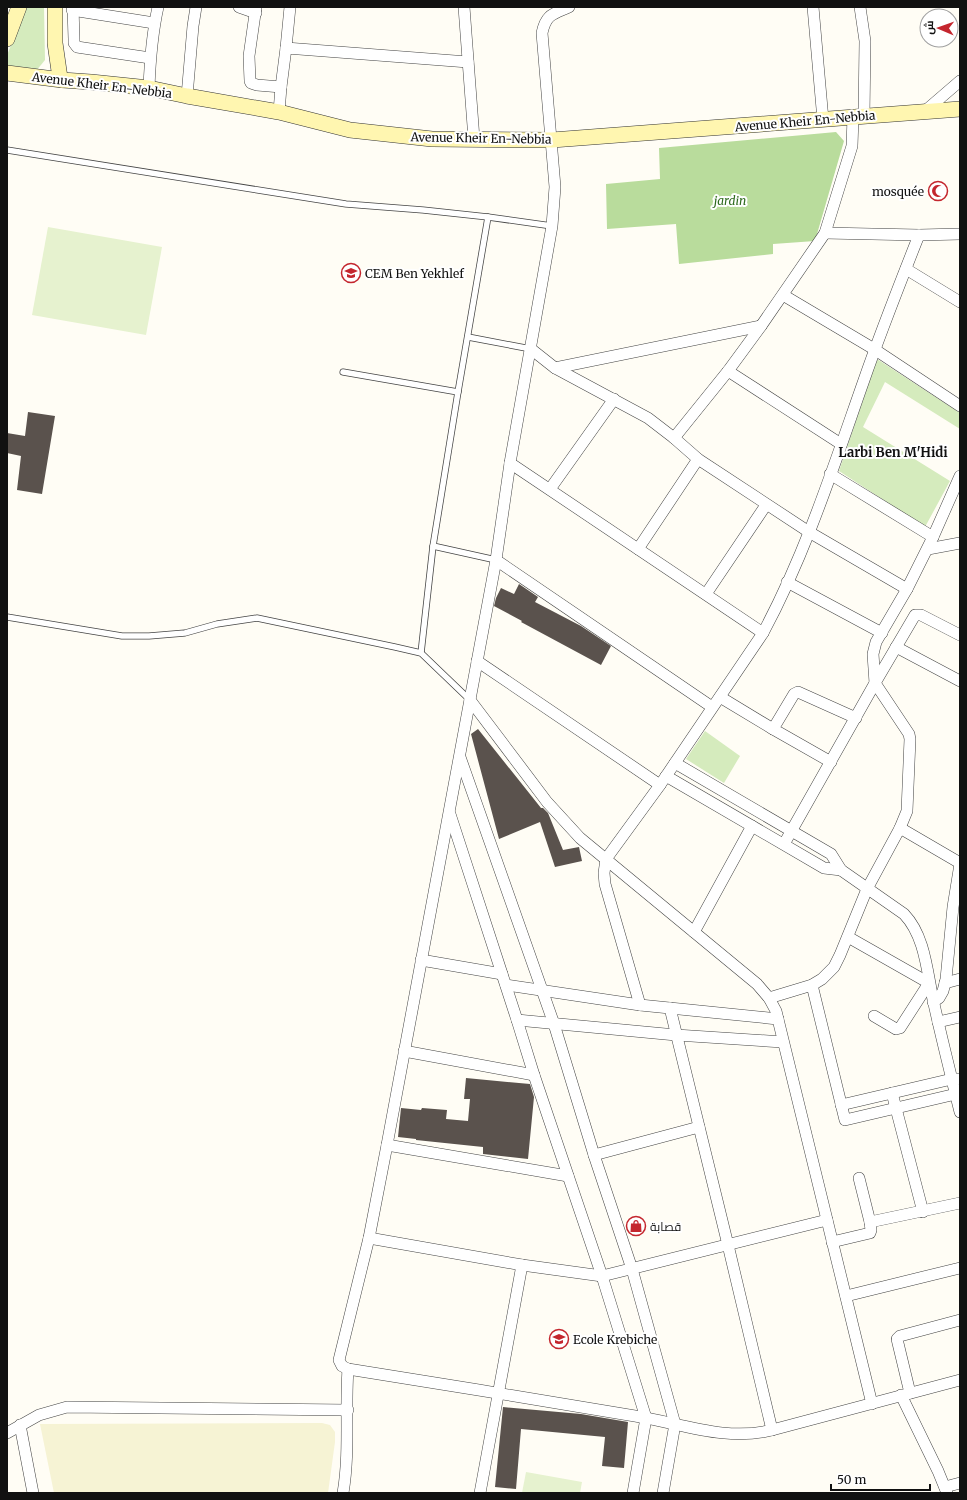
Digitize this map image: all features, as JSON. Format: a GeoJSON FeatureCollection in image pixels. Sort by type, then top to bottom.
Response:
{"type":"FeatureCollection","features":[{"type":"Feature","properties":{"kind":"main road"},"geometry":{"type":"LineString","coordinates":[[7,39],[19,7]]}},
{"type":"Feature","properties":{"kind":"main road"},"geometry":{"type":"LineString","coordinates":[[55,7],[56,58],[60,78],[62,80]]}},
{"type":"Feature","properties":{"kind":"main road","name":"Avenue Kheir En-Nebbia"},"geometry":{"type":"LineString","coordinates":[[7,73],[149,88],[279,112],[350,130],[432,139],[552,140],[960,109]]}},
{"type":"Feature","properties":{"kind":"street"},"geometry":{"type":"LineString","coordinates":[[149,88],[150,58],[154,23],[158,7]]}},
{"type":"Feature","properties":{"kind":"street"},"geometry":{"type":"LineString","coordinates":[[187,96],[196,7]]}},
{"type":"Feature","properties":{"kind":"street"},"geometry":{"type":"LineString","coordinates":[[239,7],[256,10],[250,56],[250,83],[281,87]]}},
{"type":"Feature","properties":{"kind":"street"},"geometry":{"type":"LineString","coordinates":[[279,112],[290,7]]}},
{"type":"Feature","properties":{"kind":"street"},"geometry":{"type":"LineString","coordinates":[[464,7],[474,139]]}},
{"type":"Feature","properties":{"kind":"street"},"geometry":{"type":"LineString","coordinates":[[569,7],[551,15],[544,23],[542,33],[555,187],[552,226],[510,463],[496,560],[460,757],[369,1238],[338,1356],[339,1363],[344,1368],[348,1369],[646,1418],[725,1434],[752,1434],[772,1430],[960,1380]]}},
{"type":"Feature","properties":{"kind":"street"},"geometry":{"type":"LineString","coordinates":[[813,7],[823,120]]}},
{"type":"Feature","properties":{"kind":"street"},"geometry":{"type":"LineString","coordinates":[[674,438],[728,371],[783,295],[825,233],[852,146],[858,117],[865,41],[860,7]]}},
{"type":"Feature","properties":{"kind":"street"},"geometry":{"type":"LineString","coordinates":[[150,58],[77,47],[74,43],[73,9],[154,23]]}},
{"type":"Feature","properties":{"kind":"street"},"geometry":{"type":"LineString","coordinates":[[286,48],[468,62]]}},
{"type":"Feature","properties":{"kind":"street"},"geometry":{"type":"LineString","coordinates":[[924,112],[960,81]]}},
{"type":"Feature","properties":{"kind":"street"},"geometry":{"type":"LineString","coordinates":[[825,233],[919,235],[960,234]]}},
{"type":"Feature","properties":{"kind":"street"},"geometry":{"type":"LineString","coordinates":[[640,1005],[605,884],[604,873],[606,859],[720,697],[763,632],[776,608],[809,532],[874,349],[919,235]]}},
{"type":"Feature","properties":{"kind":"street"},"geometry":{"type":"LineString","coordinates":[[906,269],[960,302]]}},
{"type":"Feature","properties":{"kind":"street"},"geometry":{"type":"LineString","coordinates":[[783,295],[874,349],[960,406]]}},
{"type":"Feature","properties":{"kind":"street"},"geometry":{"type":"LineString","coordinates":[[555,368],[761,326]]}},
{"type":"Feature","properties":{"kind":"street"},"geometry":{"type":"LineString","coordinates":[[531,349],[555,368],[648,418],[698,459],[766,505],[907,589]]}},
{"type":"Feature","properties":{"kind":"street"},"geometry":{"type":"LineString","coordinates":[[728,371],[841,444]]}},
{"type":"Feature","properties":{"kind":"street"},"geometry":{"type":"LineString","coordinates":[[550,490],[614,399]]}},
{"type":"Feature","properties":{"kind":"street"},"geometry":{"type":"LineString","coordinates":[[638,549],[698,459]]}},
{"type":"Feature","properties":{"kind":"street"},"geometry":{"type":"LineString","coordinates":[[510,463],[763,632]]}},
{"type":"Feature","properties":{"kind":"street"},"geometry":{"type":"LineString","coordinates":[[830,474],[933,537]]}},
{"type":"Feature","properties":{"kind":"street"},"geometry":{"type":"LineString","coordinates":[[769,998],[812,985],[822,979],[834,967],[848,937],[867,889],[907,812],[910,739],[875,683],[873,654],[876,642],[928,549],[957,486],[960,476]]}},
{"type":"Feature","properties":{"kind":"street"},"geometry":{"type":"LineString","coordinates":[[706,594],[766,505]]}},
{"type":"Feature","properties":{"kind":"street"},"geometry":{"type":"LineString","coordinates":[[928,549],[960,543]]}},
{"type":"Feature","properties":{"kind":"street"},"geometry":{"type":"LineString","coordinates":[[496,560],[712,708]]}},
{"type":"Feature","properties":{"kind":"street"},"geometry":{"type":"LineString","coordinates":[[787,582],[882,633]]}},
{"type":"Feature","properties":{"kind":"street"},"geometry":{"type":"LineString","coordinates":[[784,844],[875,683],[917,615],[921,615],[960,635]]}},
{"type":"Feature","properties":{"kind":"street"},"geometry":{"type":"LineString","coordinates":[[896,647],[960,680]]}},
{"type":"Feature","properties":{"kind":"street"},"geometry":{"type":"LineString","coordinates":[[477,661],[663,780],[721,808],[824,868],[840,870]]}},
{"type":"Feature","properties":{"kind":"street"},"geometry":{"type":"LineString","coordinates":[[773,729],[794,694],[798,692],[856,718]]}},
{"type":"Feature","properties":{"kind":"street"},"geometry":{"type":"LineString","coordinates":[[720,697],[831,762]]}},
{"type":"Feature","properties":{"kind":"street"},"geometry":{"type":"LineString","coordinates":[[470,700],[547,802],[580,838],[757,984],[769,998],[778,1019],[872,1404]]}},
{"type":"Feature","properties":{"kind":"street"},"geometry":{"type":"LineString","coordinates":[[460,757],[544,991],[594,1155],[632,1269],[675,1424],[662,1493]]}},
{"type":"Feature","properties":{"kind":"street"},"geometry":{"type":"LineString","coordinates":[[675,763],[831,854],[840,870],[904,914],[915,927],[921,943],[938,1022],[956,1079],[960,1112]]}},
{"type":"Feature","properties":{"kind":"street"},"geometry":{"type":"LineString","coordinates":[[721,808],[729,795]]}},
{"type":"Feature","properties":{"kind":"street"},"geometry":{"type":"LineString","coordinates":[[449,812],[534,1075],[602,1276],[646,1418],[633,1493]]}},
{"type":"Feature","properties":{"kind":"street"},"geometry":{"type":"LineString","coordinates":[[694,932],[752,826]]}},
{"type":"Feature","properties":{"kind":"street"},"geometry":{"type":"LineString","coordinates":[[900,828],[960,864],[957,906],[945,983],[939,998],[934,1002]]}},
{"type":"Feature","properties":{"kind":"street"},"geometry":{"type":"LineString","coordinates":[[848,937],[929,983]]}},
{"type":"Feature","properties":{"kind":"street"},"geometry":{"type":"LineString","coordinates":[[421,960],[502,974]]}},
{"type":"Feature","properties":{"kind":"street"},"geometry":{"type":"LineString","coordinates":[[945,983],[960,979]]}},
{"type":"Feature","properties":{"kind":"street"},"geometry":{"type":"LineString","coordinates":[[874,1016],[896,1029],[900,1028],[929,983]]}},
{"type":"Feature","properties":{"kind":"street"},"geometry":{"type":"LineString","coordinates":[[506,985],[640,1005],[778,1019]]}},
{"type":"Feature","properties":{"kind":"street"},"geometry":{"type":"LineString","coordinates":[[812,985],[844,1119],[846,1121],[958,1092]]}},
{"type":"Feature","properties":{"kind":"street"},"geometry":{"type":"LineString","coordinates":[[670,1008],[772,1430]]}},
{"type":"Feature","properties":{"kind":"street"},"geometry":{"type":"LineString","coordinates":[[938,1022],[960,1017]]}},
{"type":"Feature","properties":{"kind":"street"},"geometry":{"type":"LineString","coordinates":[[517,1020],[676,1035],[783,1042]]}},
{"type":"Feature","properties":{"kind":"street"},"geometry":{"type":"LineString","coordinates":[[404,1051],[534,1075]]}},
{"type":"Feature","properties":{"kind":"street"},"geometry":{"type":"LineString","coordinates":[[841,1105],[956,1079]]}},
{"type":"Feature","properties":{"kind":"street"},"geometry":{"type":"LineString","coordinates":[[892,1093],[923,1212]]}},
{"type":"Feature","properties":{"kind":"street"},"geometry":{"type":"LineString","coordinates":[[594,1155],[699,1127]]}},
{"type":"Feature","properties":{"kind":"street"},"geometry":{"type":"LineString","coordinates":[[387,1145],[568,1176]]}},
{"type":"Feature","properties":{"kind":"street"},"geometry":{"type":"LineString","coordinates":[[832,1242],[870,1233],[872,1230],[859,1178]]}},
{"type":"Feature","properties":{"kind":"street"},"geometry":{"type":"LineString","coordinates":[[870,1222],[960,1203]]}},
{"type":"Feature","properties":{"kind":"street"},"geometry":{"type":"LineString","coordinates":[[369,1238],[522,1265],[602,1276],[827,1220]]}},
{"type":"Feature","properties":{"kind":"street"},"geometry":{"type":"LineString","coordinates":[[480,1493],[522,1265]]}},
{"type":"Feature","properties":{"kind":"street"},"geometry":{"type":"LineString","coordinates":[[846,1296],[960,1268]]}},
{"type":"Feature","properties":{"kind":"street"},"geometry":{"type":"LineString","coordinates":[[960,1320],[900,1336],[898,1339],[906,1394],[946,1490],[960,1483]]}},
{"type":"Feature","properties":{"kind":"street"},"geometry":{"type":"LineString","coordinates":[[343,1493],[346,1474],[348,1369]]}},
{"type":"Feature","properties":{"kind":"street"},"geometry":{"type":"LineString","coordinates":[[7,1433],[39,1415],[56,1409],[67,1408],[348,1410]]}},
{"type":"Feature","properties":{"kind":"street"},"geometry":{"type":"LineString","coordinates":[[20,1425],[33,1493]]}},
{"type":"Feature","properties":{"kind":"lane"},"geometry":{"type":"LineString","coordinates":[[7,150],[346,204],[423,210],[552,226]]}},
{"type":"Feature","properties":{"kind":"lane"},"geometry":{"type":"LineString","coordinates":[[421,654],[433,546],[488,217]]}},
{"type":"Feature","properties":{"kind":"lane"},"geometry":{"type":"LineString","coordinates":[[468,337],[531,349]]}},
{"type":"Feature","properties":{"kind":"lane"},"geometry":{"type":"LineString","coordinates":[[343,372],[458,392]]}},
{"type":"Feature","properties":{"kind":"lane"},"geometry":{"type":"LineString","coordinates":[[433,546],[496,560]]}},
{"type":"Feature","properties":{"kind":"lane"},"geometry":{"type":"LineString","coordinates":[[7,617],[122,636],[149,636],[185,633],[217,624],[257,618],[395,647],[421,654],[470,700]]}},
{"type":"Feature","properties":{"kind":"shaded area"},"geometry":{"type":"Polygon","coordinates":[[[322,1423],[330,1425],[335,1432],[328,1493],[54,1493],[40,1424],[322,1423]]]}},
{"type":"Feature","properties":{"kind":"green space"},"geometry":{"type":"Polygon","coordinates":[[[27,7],[44,7],[45,60],[36,71],[7,67],[7,55],[27,7]]]}},
{"type":"Feature","properties":{"kind":"green space","name":"jardin"},"geometry":{"type":"Polygon","coordinates":[[[836,132],[844,141],[815,241],[773,244],[773,254],[679,264],[676,224],[607,229],[606,184],[660,179],[659,148],[836,132]]]}},
{"type":"Feature","properties":{"kind":"green space"},"geometry":{"type":"Polygon","coordinates":[[[48,227],[162,247],[146,335],[32,315],[48,227]]]}},
{"type":"Feature","properties":{"kind":"green space"},"geometry":{"type":"Polygon","coordinates":[[[877,359],[960,413],[960,429],[885,382],[863,427],[950,481],[925,527],[839,471],[877,359]]]}},
{"type":"Feature","properties":{"kind":"green space"},"geometry":{"type":"Polygon","coordinates":[[[705,731],[740,756],[724,783],[686,759],[705,731]]]}},
{"type":"Feature","properties":{"kind":"green space"},"geometry":{"type":"Polygon","coordinates":[[[526,1472],[582,1482],[580,1493],[522,1493],[526,1472]]]}},
{"type":"Feature","properties":{"kind":"building"},"geometry":{"type":"Polygon","coordinates":[[[28,412],[55,416],[42,494],[17,490],[21,456],[7,453],[7,433],[25,436],[28,412]]]}},
{"type":"Feature","properties":{"kind":"building"},"geometry":{"type":"Polygon","coordinates":[[[519,584],[538,597],[535,602],[581,626],[611,646],[601,665],[494,606],[501,588],[514,594],[519,584]]]}},
{"type":"Feature","properties":{"kind":"building"},"geometry":{"type":"Polygon","coordinates":[[[478,729],[541,808],[548,813],[563,850],[579,847],[582,861],[555,867],[540,822],[499,839],[471,734],[478,729]]]}},
{"type":"Feature","properties":{"kind":"building"},"geometry":{"type":"Polygon","coordinates":[[[466,1078],[530,1084],[534,1097],[528,1159],[483,1154],[483,1147],[398,1137],[401,1108],[447,1110],[446,1119],[468,1121],[470,1099],[464,1099],[466,1078]]]}},
{"type":"Feature","properties":{"kind":"building"},"geometry":{"type":"Polygon","coordinates":[[[503,1407],[581,1414],[628,1422],[624,1468],[602,1466],[605,1437],[521,1429],[516,1489],[495,1487],[503,1407]]]}},
{"type":"Feature","properties":{"kind":"place","name":"mosquée"},"geometry":{"type":"Point","coordinates":[938,191]}},
{"type":"Feature","properties":{"kind":"place","name":"CEM Ben Yekhlef"},"geometry":{"type":"Point","coordinates":[351,273]}},
{"type":"Feature","properties":{"kind":"place","name":"قصابة"},"geometry":{"type":"Point","coordinates":[636,1226]}},
{"type":"Feature","properties":{"kind":"place","name":"Ecole Krebiche"},"geometry":{"type":"Point","coordinates":[559,1339]}},
{"type":"Feature","properties":{"kind":"district","name":"Larbi Ben M'Hidi"},"geometry":{"type":"Point","coordinates":[893,452]}}]}
